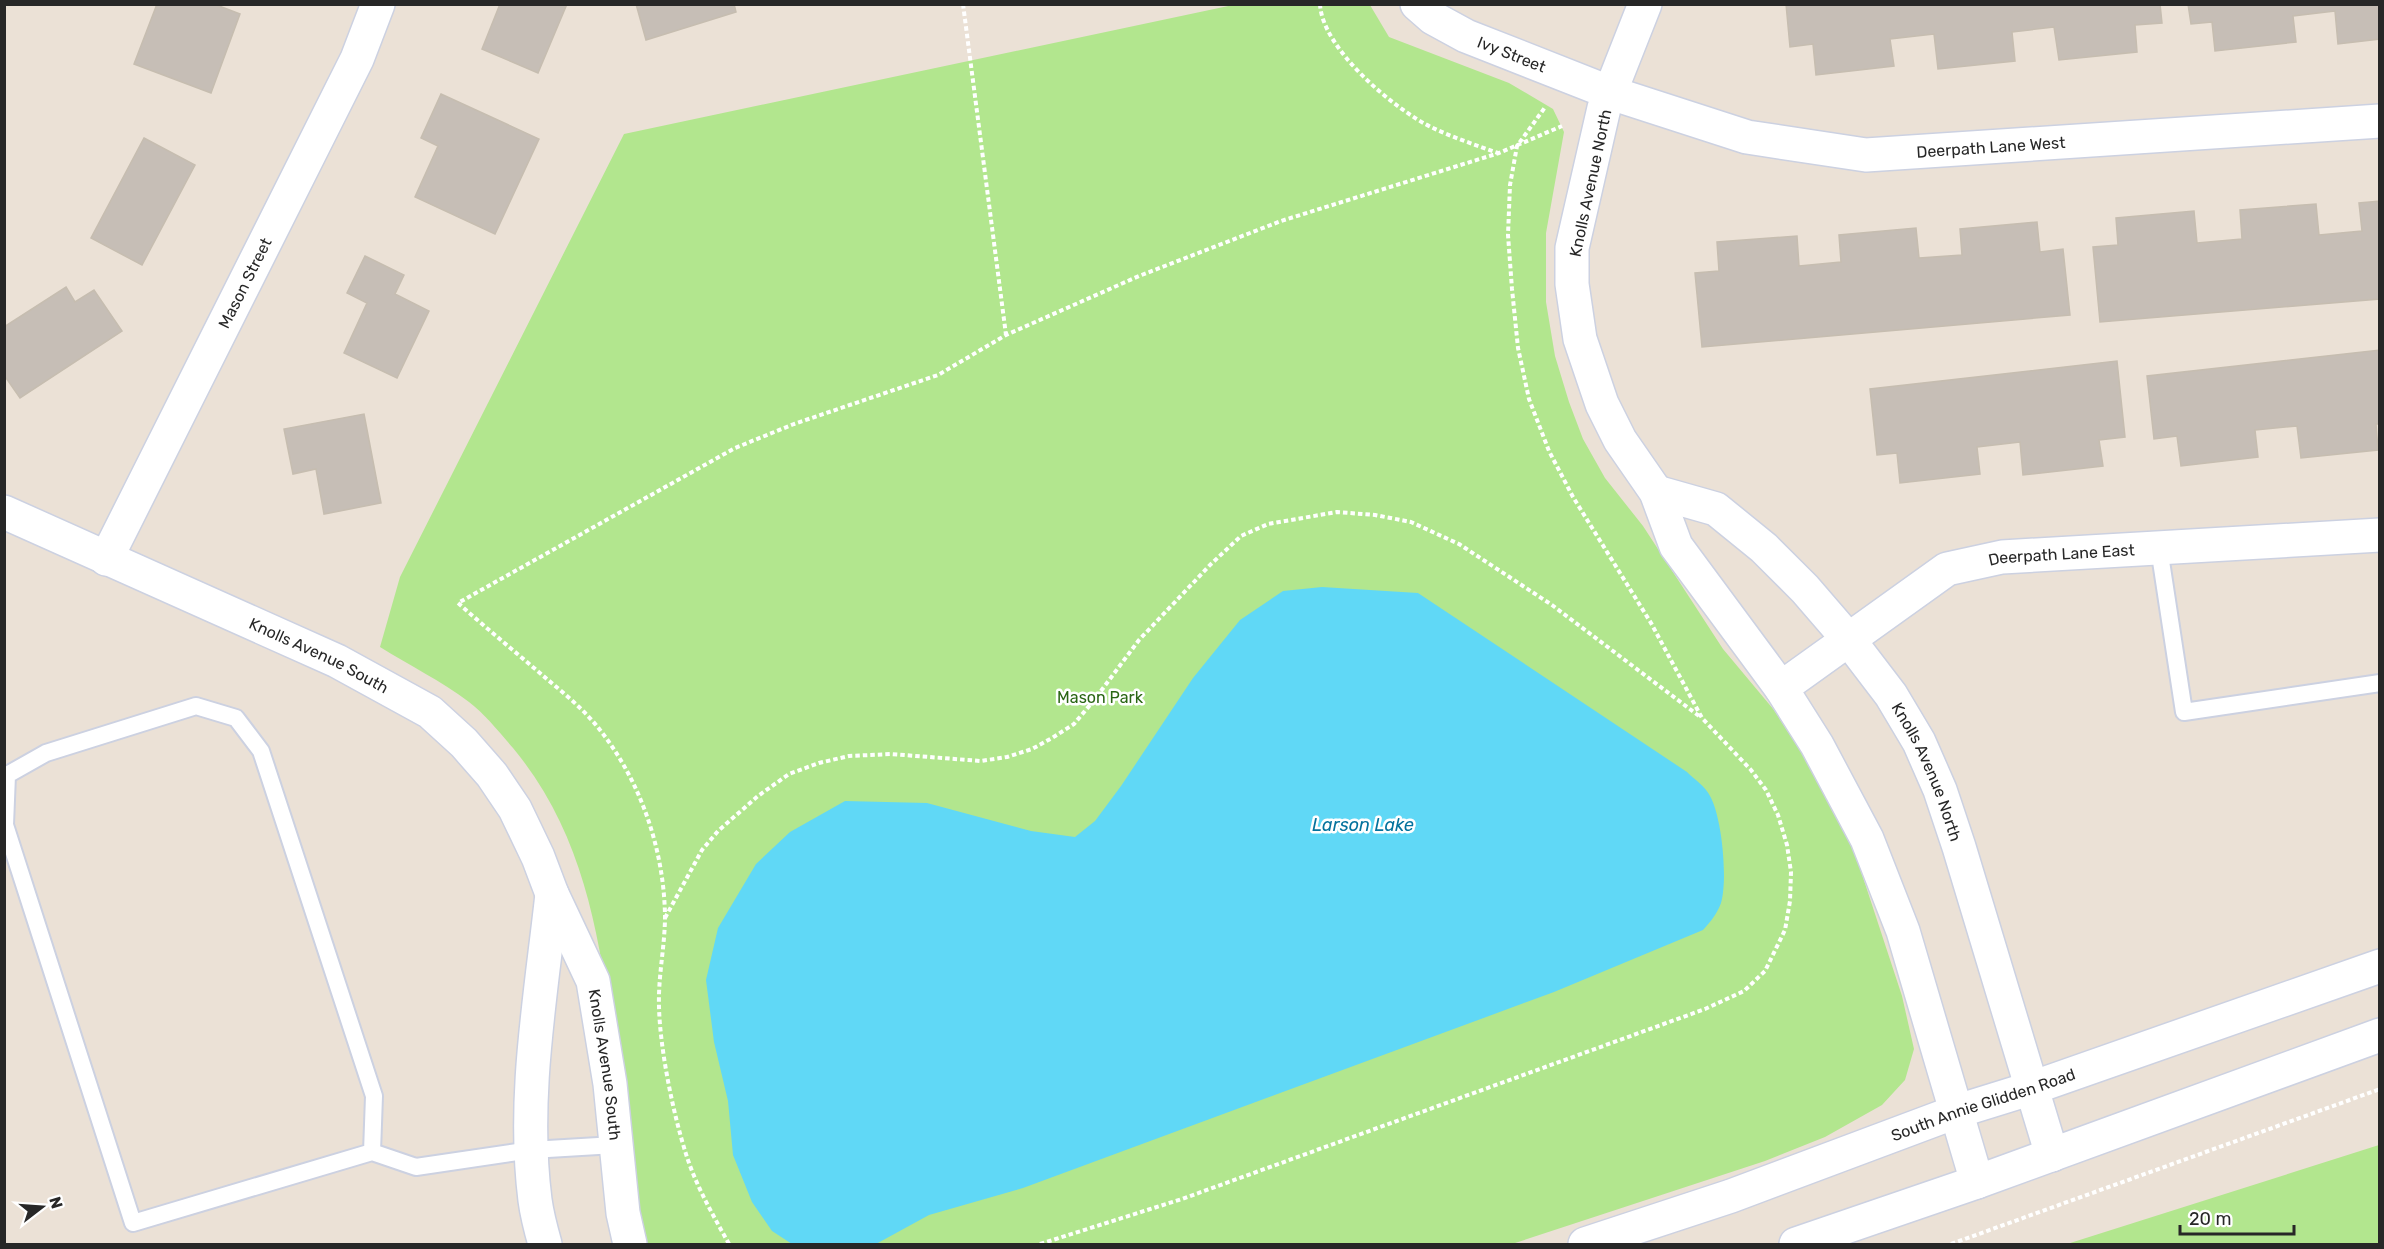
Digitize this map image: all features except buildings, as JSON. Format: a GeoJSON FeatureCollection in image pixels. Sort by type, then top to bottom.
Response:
{"type":"FeatureCollection","features":[{"type":"Feature","properties":{"kind":"street","name":"Mason Street"},"geometry":{"type":"LineString","coordinates":[[106,559],[357,59],[378,4]]}},
{"type":"Feature","properties":{"kind":"street","name":"Ivy Street"},"geometry":{"type":"LineString","coordinates":[[1417,4],[1433,18],[1466,36],[1568,76],[1608,100]]}},
{"type":"Feature","properties":{"kind":"street","name":"Knolls Avenue North"},"geometry":{"type":"LineString","coordinates":[[1645,4],[1608,100],[1572,248],[1572,284],[1580,339],[1602,404],[1620,440],[1656,492],[1676,546],[1780,688],[1817,745],[1850,804],[1882,874],[1903,931],[1958,1111],[1977,1182]]}},
{"type":"Feature","properties":{"kind":"street","name":"Deerpath Lane West"},"geometry":{"type":"LineString","coordinates":[[1608,100],[1747,137],[1866,155],[2379,122]]}},
{"type":"Feature","properties":{"kind":"street","name":"Knolls Avenue North"},"geometry":{"type":"LineString","coordinates":[[1656,492],[1716,509],[1764,548],[1805,589],[1849,640],[1891,695],[1919,742],[1940,790],[2052,1155]]}},
{"type":"Feature","properties":{"kind":"street","name":"Knolls Avenue South"},"geometry":{"type":"LineString","coordinates":[[4,512],[337,661],[381,683],[430,712],[464,743],[492,775],[509,801],[538,857],[552,894],[593,981],[610,1084],[623,1213],[630,1245]]}},
{"type":"Feature","properties":{"kind":"street","name":"Deerpath Lane East"},"geometry":{"type":"LineString","coordinates":[[1780,688],[1947,569],[2002,557],[2379,535]]}},
{"type":"Feature","properties":{"kind":"street","name":"Knolls Avenue South"},"geometry":{"type":"LineString","coordinates":[[545,1245],[535,1202],[530,1097],[552,894]]}},
{"type":"Feature","properties":{"kind":"street","name":"South Annie Glidden Road"},"geometry":{"type":"LineString","coordinates":[[1585,1245],[1731,1196],[1958,1111],[2032,1088],[2379,966]]}},
{"type":"Feature","properties":{"kind":"street"},"geometry":{"type":"LineString","coordinates":[[1796,1245],[2052,1155],[2379,1035]]}},
{"type":"Feature","properties":{"kind":"lane"},"geometry":{"type":"LineString","coordinates":[[2160,548],[2184,712],[2379,683]]}},
{"type":"Feature","properties":{"kind":"lane"},"geometry":{"type":"LineString","coordinates":[[372,1152],[374,1096],[261,751],[236,718],[196,706],[46,753],[7,775],[4,825],[133,1223],[372,1152],[416,1167],[531,1150],[615,1145]]}},
{"type":"Feature","properties":{"kind":"path"},"geometry":{"type":"LineString","coordinates":[[963,4],[1006,336]]}},
{"type":"Feature","properties":{"kind":"path"},"geometry":{"type":"LineString","coordinates":[[1320,4],[1326,29],[1373,86],[1431,127],[1499,153]]}},
{"type":"Feature","properties":{"kind":"path"},"geometry":{"type":"LineString","coordinates":[[1568,76],[1517,146],[1510,185],[1509,235],[1518,348],[1529,399],[1549,451],[1573,497],[1633,592],[1702,718]]}},
{"type":"Feature","properties":{"kind":"path"},"geometry":{"type":"LineString","coordinates":[[729,1245],[706,1203],[686,1154],[663,1050],[658,1008],[659,969],[665,919],[663,876],[641,801],[605,737],[572,700],[458,603],[735,448],[794,423],[938,375],[1006,336],[1139,276],[1281,221],[1499,153],[1608,100]]}},
{"type":"Feature","properties":{"kind":"path"},"geometry":{"type":"LineString","coordinates":[[665,919],[702,850],[718,831],[758,796],[789,774],[819,763],[849,756],[891,753],[981,760],[1007,757],[1032,749],[1074,724],[1139,640],[1241,536],[1268,524],[1337,512],[1376,514],[1411,522],[1459,544],[1552,605],[1702,718],[1751,770],[1766,790],[1778,815],[1787,845],[1791,872],[1790,902],[1785,930],[1765,971],[1744,991],[1705,1009],[1182,1199],[1040,1245]]}},
{"type":"Feature","properties":{"kind":"path"},"geometry":{"type":"LineString","coordinates":[[1951,1245],[2379,1089]]}},
{"type":"Feature","properties":{"kind":"green space","name":"Mason Park"},"geometry":{"type":"Polygon","coordinates":[[[1233,5],[1370,5],[1389,37],[1509,83],[1553,109],[1564,132],[1546,233],[1546,302],[1555,356],[1569,402],[1583,439],[1605,478],[1643,526],[1723,649],[1774,710],[1811,767],[1853,847],[1902,996],[1914,1049],[1905,1080],[1882,1105],[1825,1137],[1765,1161],[1512,1244],[645,1244],[598,941],[576,860],[560,822],[539,784],[492,724],[458,694],[380,647],[400,577],[624,134],[1233,5]]]}},
{"type":"Feature","properties":{"kind":"green space"},"geometry":{"type":"Polygon","coordinates":[[[2379,1145],[2379,1244],[2067,1244],[2379,1145]]]}},
{"type":"Feature","properties":{"kind":"water","name":"Larson Lake"},"geometry":{"type":"Polygon","coordinates":[[[1322,587],[1418,593],[1687,772],[1703,786],[1710,796],[1721,833],[1724,864],[1723,892],[1721,903],[1709,924],[1703,930],[1554,992],[1023,1188],[929,1215],[876,1244],[792,1244],[772,1231],[752,1202],[733,1155],[728,1101],[714,1042],[706,980],[718,928],[756,864],[790,832],[845,801],[927,803],[1031,831],[1075,837],[1095,821],[1193,678],[1240,620],[1283,591],[1322,587]]]}}]}
